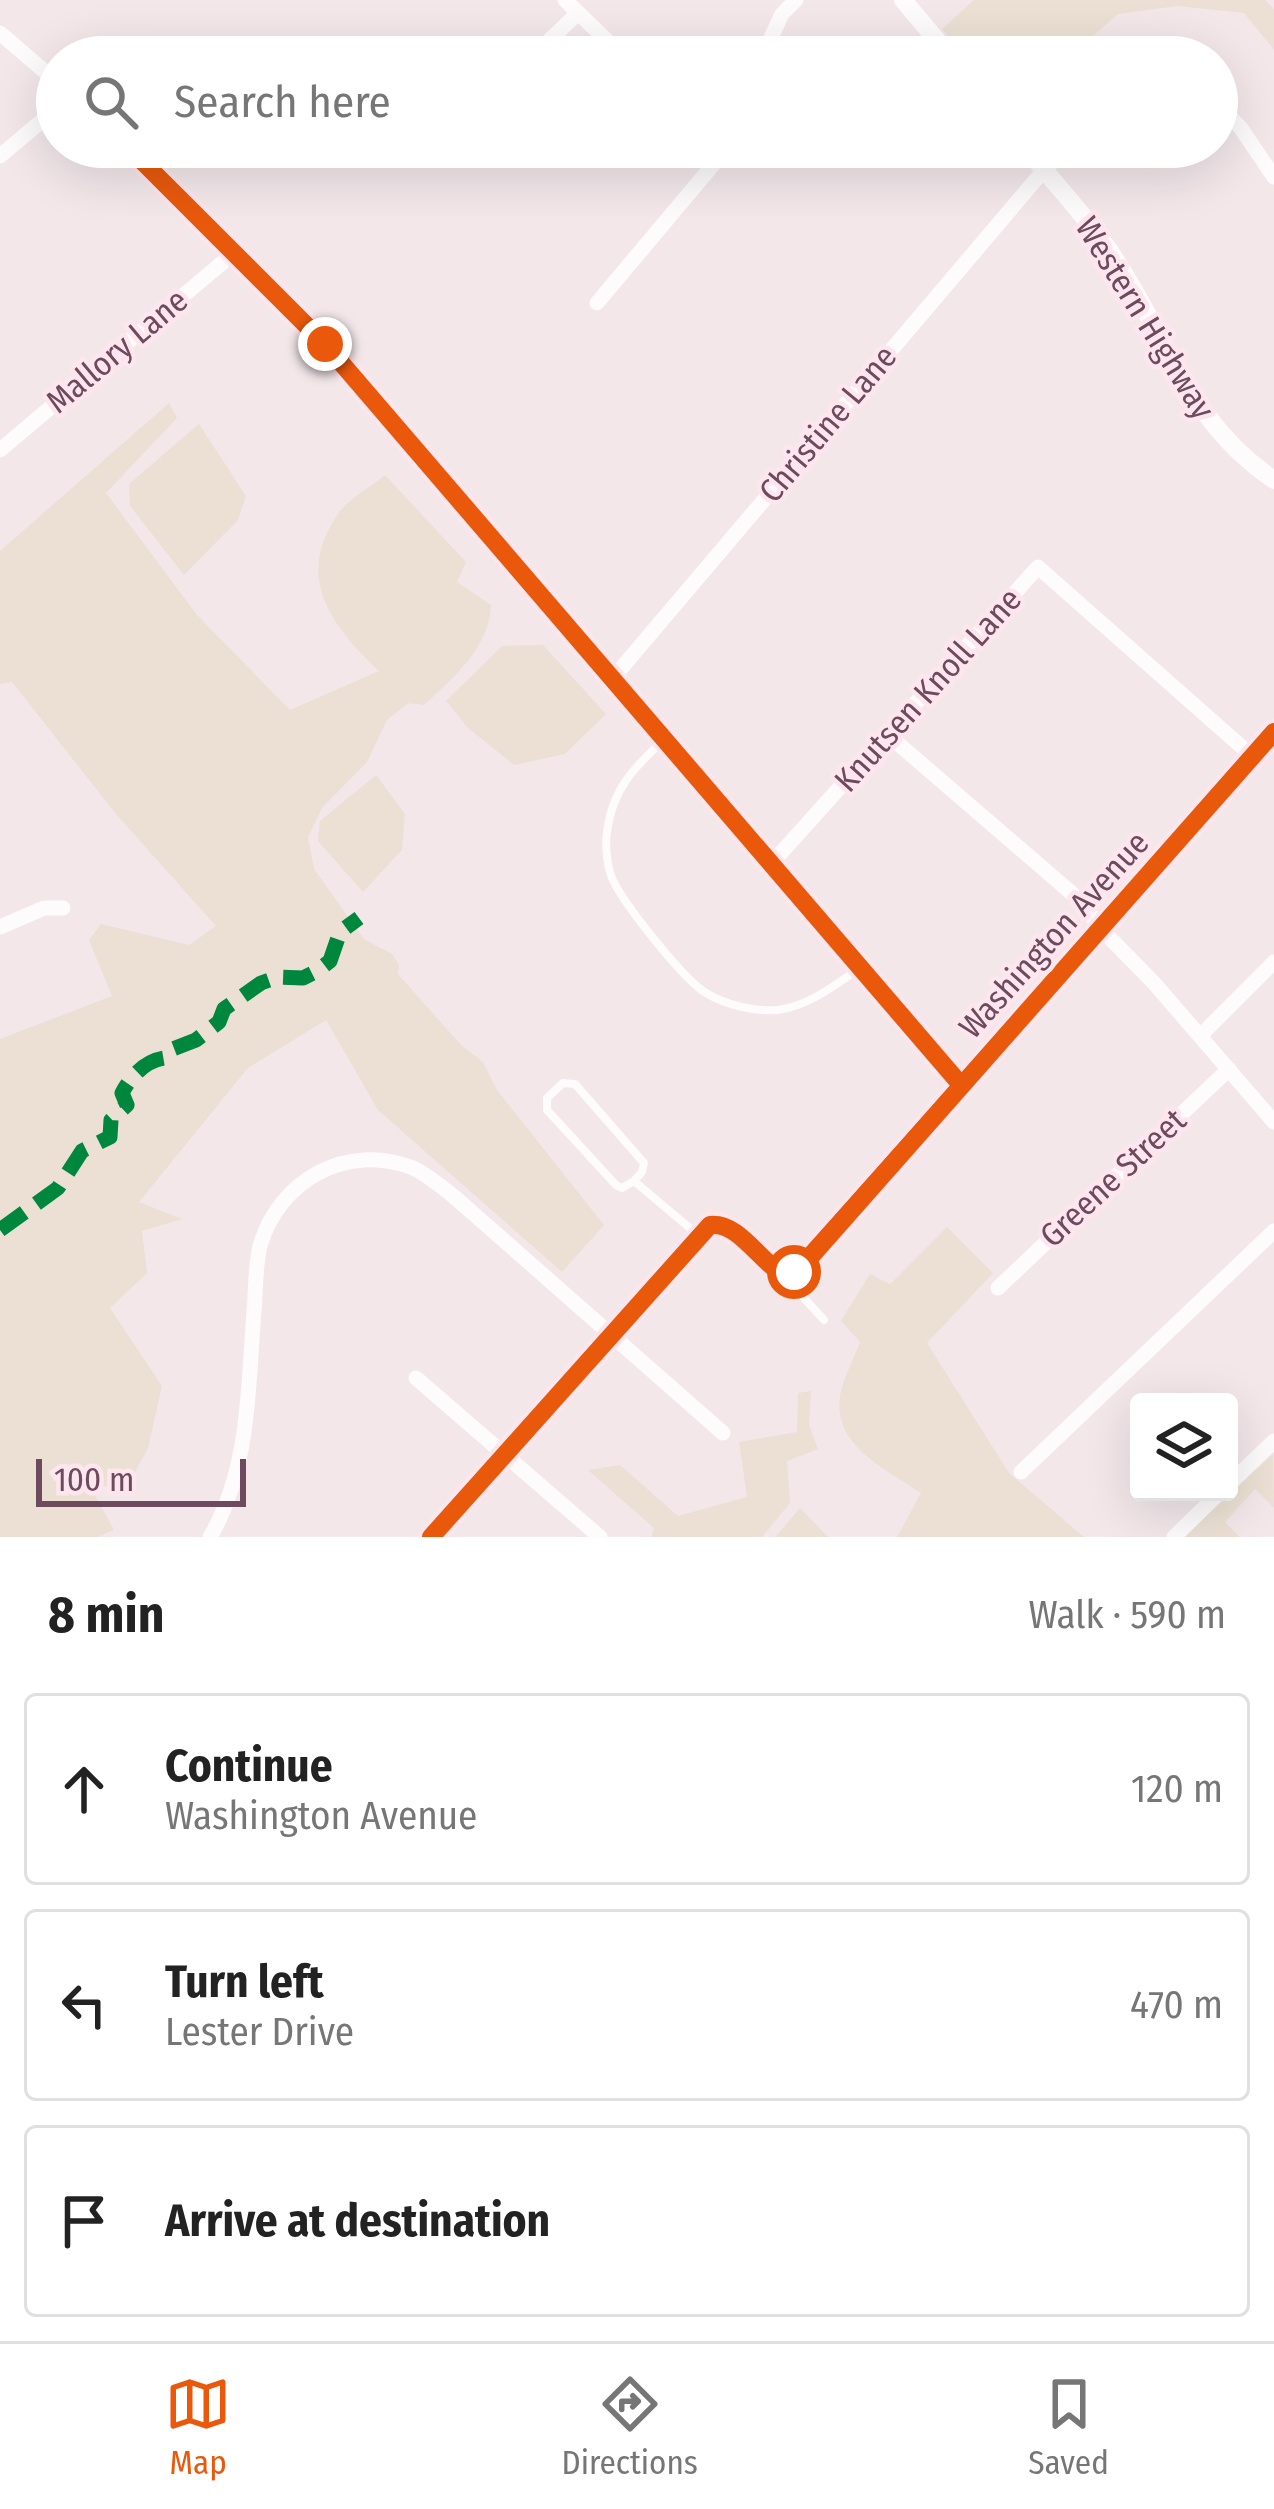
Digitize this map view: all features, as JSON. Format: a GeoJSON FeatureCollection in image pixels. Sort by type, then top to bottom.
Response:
{"type":"FeatureCollection","features":[{"type":"Feature","properties":{"kind":"street"},"geometry":{"type":"LineString","coordinates":[[565,0],[602,36]]}},
{"type":"Feature","properties":{"kind":"street"},"geometry":{"type":"LineString","coordinates":[[772,36],[782,14],[796,0]]}},
{"type":"Feature","properties":{"kind":"street"},"geometry":{"type":"LineString","coordinates":[[903,0],[933,36]]}},
{"type":"Feature","properties":{"kind":"street"},"geometry":{"type":"LineString","coordinates":[[554,36],[578,13]]}},
{"type":"Feature","properties":{"kind":"street"},"geometry":{"type":"LineString","coordinates":[[0,33],[36,64]]}},
{"type":"Feature","properties":{"kind":"street"},"geometry":{"type":"LineString","coordinates":[[1238,125],[1274,177]]}},
{"type":"Feature","properties":{"kind":"street"},"geometry":{"type":"LineString","coordinates":[[0,156],[36,126]]}},
{"type":"Feature","properties":{"kind":"street"},"geometry":{"type":"LineString","coordinates":[[149,168],[325,344],[961,1085]]}},
{"type":"Feature","properties":{"kind":"street"},"geometry":{"type":"LineString","coordinates":[[598,303],[710,168]]}},
{"type":"Feature","properties":{"kind":"street","name":"Western Highway"},"geometry":{"type":"LineString","coordinates":[[1044,170],[1110,252],[1208,421],[1234,452],[1274,480]]}},
{"type":"Feature","properties":{"kind":"street","name":"Christine Lane"},"geometry":{"type":"LineString","coordinates":[[613,678],[1044,170]]}},
{"type":"Feature","properties":{"kind":"street","name":"Mallory Lane"},"geometry":{"type":"LineString","coordinates":[[0,450],[235,252]]}},
{"type":"Feature","properties":{"kind":"street","name":"Knutsen Knoll Lane"},"geometry":{"type":"LineString","coordinates":[[771,864],[1038,567],[1252,756]]}},
{"type":"Feature","properties":{"kind":"street","name":"Washington Avenue"},"geometry":{"type":"LineString","coordinates":[[781,1273],[794,1272],[806,1262],[1274,732]]}},
{"type":"Feature","properties":{"kind":"street"},"geometry":{"type":"LineString","coordinates":[[888,735],[1082,902],[1274,1123]]}},
{"type":"Feature","properties":{"kind":"street"},"geometry":{"type":"LineString","coordinates":[[0,927],[44,908],[63,908]]}},
{"type":"Feature","properties":{"kind":"street"},"geometry":{"type":"LineString","coordinates":[[1200,1036],[1274,962]]}},
{"type":"Feature","properties":{"kind":"street","name":"Greene Street"},"geometry":{"type":"LineString","coordinates":[[998,1288],[1228,1069]]}},
{"type":"Feature","properties":{"kind":"street"},"geometry":{"type":"LineString","coordinates":[[210,1537],[235,1480],[245,1429],[259,1250],[273,1212],[302,1180],[340,1162],[385,1161],[416,1169],[452,1194],[723,1433]]}},
{"type":"Feature","properties":{"kind":"street"},"geometry":{"type":"LineString","coordinates":[[431,1537],[710,1225],[721,1224],[781,1273]]}},
{"type":"Feature","properties":{"kind":"street"},"geometry":{"type":"LineString","coordinates":[[1021,1472],[1274,1231]]}},
{"type":"Feature","properties":{"kind":"street"},"geometry":{"type":"LineString","coordinates":[[416,1378],[600,1537]]}},
{"type":"Feature","properties":{"kind":"street"},"geometry":{"type":"LineString","coordinates":[[1238,1475],[1274,1441]]}},
{"type":"Feature","properties":{"kind":"street"},"geometry":{"type":"LineString","coordinates":[[1174,1537],[1211,1501]]}},
{"type":"Feature","properties":{"kind":"lane"},"geometry":{"type":"LineString","coordinates":[[665,739],[629,772],[613,800],[605,836],[611,877],[668,955],[703,992],[736,1006],[777,1010],[816,998],[860,968]]}},
{"type":"Feature","properties":{"kind":"lane"},"geometry":{"type":"LineString","coordinates":[[563,1083],[575,1084],[644,1162],[634,1181],[622,1188],[616,1185],[547,1110],[547,1098],[563,1083]]}},
{"type":"Feature","properties":{"kind":"lane"},"geometry":{"type":"LineString","coordinates":[[634,1181],[699,1235]]}},
{"type":"Feature","properties":{"kind":"lane"},"geometry":{"type":"LineString","coordinates":[[781,1273],[824,1320]]}},
{"type":"Feature","properties":{"kind":"shaded area"},"geometry":{"type":"Polygon","coordinates":[[[974,0],[1265,0],[1274,9],[1274,50],[1244,13],[1177,6],[1118,14],[1093,36],[948,36],[942,29],[974,0]]]}},
{"type":"Feature","properties":{"kind":"shaded area"},"geometry":{"type":"Polygon","coordinates":[[[169,403],[177,418],[106,493],[197,615],[290,710],[379,671],[332,616],[319,577],[327,533],[341,510],[385,475],[466,562],[457,582],[491,605],[484,635],[468,661],[424,705],[408,703],[387,720],[367,762],[322,808],[308,837],[314,869],[364,939],[392,954],[398,974],[461,1045],[483,1062],[497,1090],[604,1225],[562,1272],[378,1110],[326,1020],[248,1068],[139,1202],[182,1219],[142,1231],[147,1273],[110,1308],[162,1386],[148,1448],[129,1483],[91,1488],[114,1530],[97,1537],[0,1537],[0,1039],[112,996],[89,940],[101,924],[189,945],[216,926],[116,814],[12,682],[0,684],[0,551],[169,403]]]}},
{"type":"Feature","properties":{"kind":"shaded area"},"geometry":{"type":"Polygon","coordinates":[[[199,424],[246,496],[238,520],[184,575],[130,506],[129,484],[199,424]]]}},
{"type":"Feature","properties":{"kind":"shaded area"},"geometry":{"type":"Polygon","coordinates":[[[543,645],[606,714],[565,754],[514,765],[468,728],[446,701],[502,646],[543,645]]]}},
{"type":"Feature","properties":{"kind":"shaded area"},"geometry":{"type":"Polygon","coordinates":[[[376,775],[405,814],[402,850],[363,892],[318,841],[320,821],[376,775]]]}},
{"type":"Feature","properties":{"kind":"shaded area"},"geometry":{"type":"Polygon","coordinates":[[[947,1227],[993,1273],[927,1343],[1009,1473],[1084,1537],[897,1537],[921,1493],[865,1455],[845,1429],[840,1396],[860,1342],[841,1321],[870,1274],[890,1284],[947,1227]]]}},
{"type":"Feature","properties":{"kind":"shaded area"},"geometry":{"type":"Polygon","coordinates":[[[811,1391],[809,1425],[818,1449],[787,1461],[790,1503],[762,1537],[651,1537],[654,1528],[588,1470],[620,1465],[678,1516],[747,1497],[739,1442],[797,1432],[798,1393],[811,1391]]]}},
{"type":"Feature","properties":{"kind":"shaded area"},"geometry":{"type":"Polygon","coordinates":[[[1273,1454],[1274,1508],[1255,1489],[1225,1522],[1240,1537],[1184,1537],[1223,1501],[1238,1501],[1238,1487],[1273,1454]]]}},
{"type":"Feature","properties":{"kind":"shaded area"},"geometry":{"type":"Polygon","coordinates":[[[800,1508],[828,1537],[775,1537],[800,1508]]]}},
{"type":"Feature","properties":{"kind":"marked path"},"geometry":{"type":"LineString","coordinates":[[0,1230],[58,1188],[82,1151],[110,1137],[111,1120],[127,1105],[122,1093],[139,1070],[196,1040],[219,1022],[224,1009],[261,983],[278,977],[303,978],[317,971],[330,961],[340,932],[359,918]]}},
{"type":"Feature","properties":{"kind":"cycle path"},"geometry":{"type":"LineString","coordinates":[[149,168],[325,344],[961,1085]]}},
{"type":"Feature","properties":{"kind":"cycle path"},"geometry":{"type":"LineString","coordinates":[[431,1537],[710,1225],[739,1235],[781,1273],[794,1272],[806,1262],[1274,732]]}},
{"type":"Feature","properties":{"kind":"route"},"geometry":{"type":"LineString","coordinates":[[325,344],[961,1085],[794,1272]]}}]}
